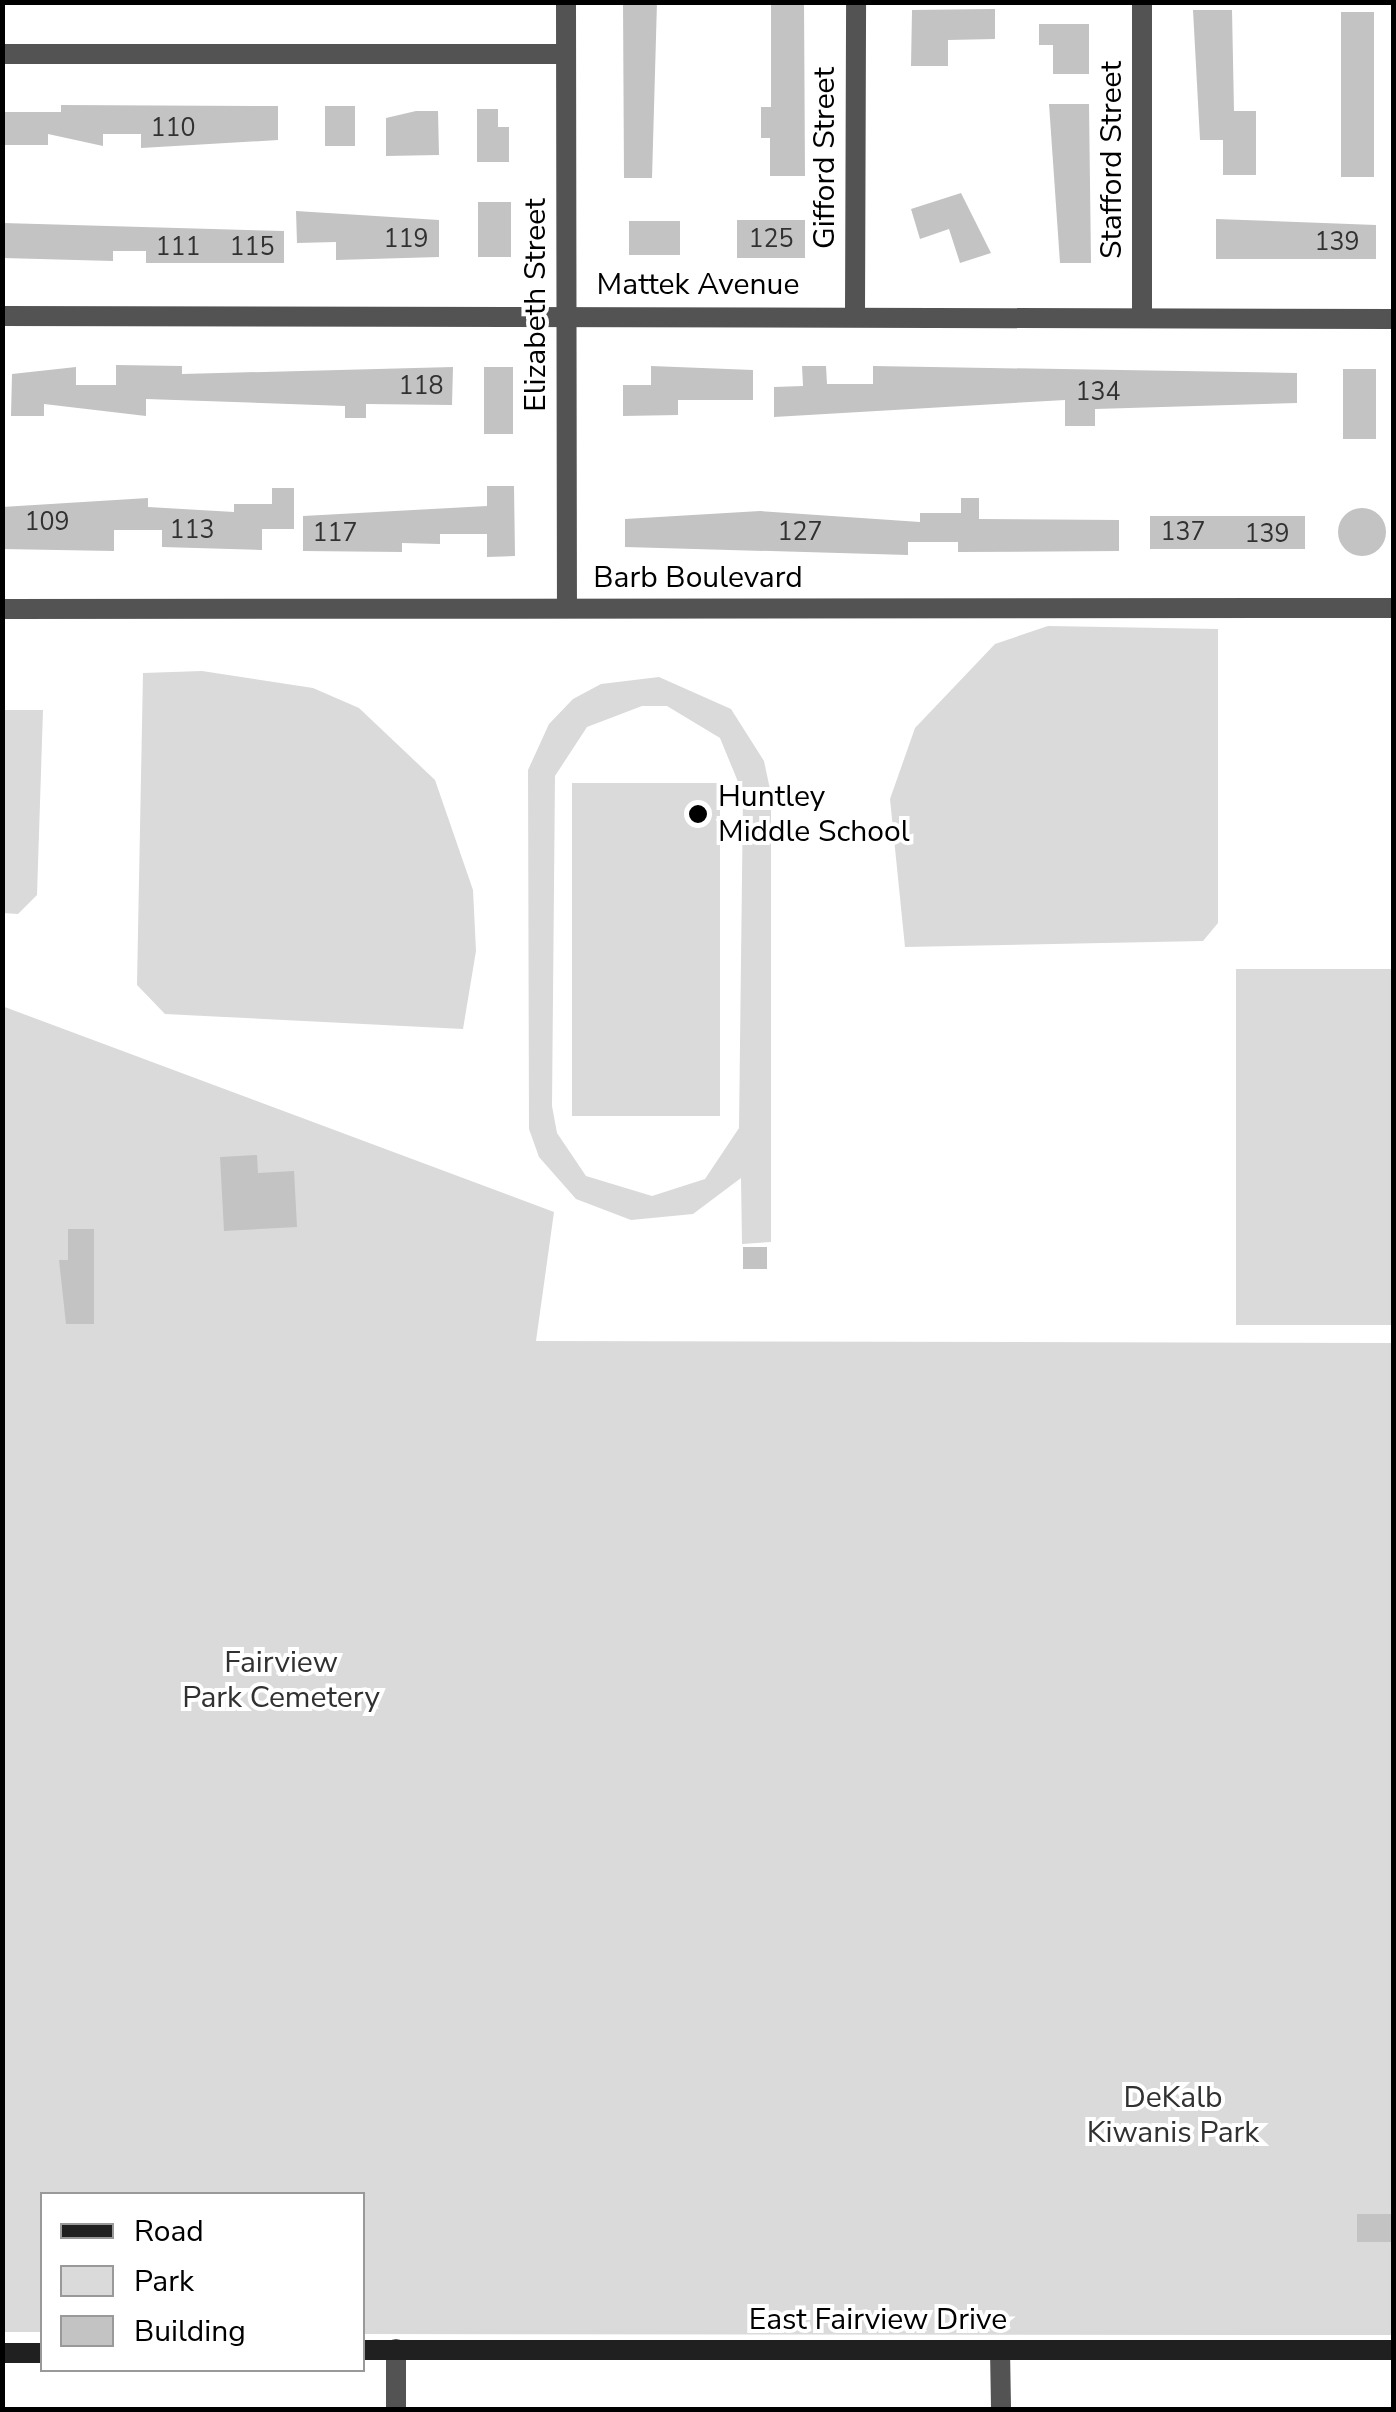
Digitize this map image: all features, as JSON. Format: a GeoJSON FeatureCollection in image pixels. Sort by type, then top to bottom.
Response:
{"type":"FeatureCollection","features":[{"type":"Feature","properties":{"kind":"street","name":"Elizabeth Street"},"geometry":{"type":"LineString","coordinates":[[566,2],[567,608]]}},
{"type":"Feature","properties":{"kind":"street","name":"Gifford Street"},"geometry":{"type":"LineString","coordinates":[[854,314],[856,2]]}},
{"type":"Feature","properties":{"kind":"street","name":"Stafford Street"},"geometry":{"type":"LineString","coordinates":[[1142,2],[1142,318]]}},
{"type":"Feature","properties":{"kind":"street"},"geometry":{"type":"LineString","coordinates":[[2,54],[565,54]]}},
{"type":"Feature","properties":{"kind":"street","name":"Mattek Avenue"},"geometry":{"type":"LineString","coordinates":[[2,316],[854,314],[1394,319]]}},
{"type":"Feature","properties":{"kind":"street","name":"Barb Boulevard"},"geometry":{"type":"LineString","coordinates":[[2,609],[1394,608]]}},
{"type":"Feature","properties":{"kind":"street","name":"East Fairview Drive"},"geometry":{"type":"LineString","coordinates":[[365,2350],[1394,2350]]}},
{"type":"Feature","properties":{"kind":"street"},"geometry":{"type":"LineString","coordinates":[[396,2350],[396,2410]]}},
{"type":"Feature","properties":{"kind":"street"},"geometry":{"type":"LineString","coordinates":[[1000,2350],[1001,2410]]}},
{"type":"Feature","properties":{"kind":"street"},"geometry":{"type":"LineString","coordinates":[[2,2353],[40,2353]]}},
{"type":"Feature","properties":{"kind":"green space"},"geometry":{"type":"Polygon","coordinates":[[[1048,626],[1218,629],[1218,923],[1203,941],[905,947],[890,799],[915,728],[995,644],[1048,626]]]}},
{"type":"Feature","properties":{"kind":"green space"},"geometry":{"type":"Polygon","coordinates":[[[202,671],[313,688],[359,708],[435,780],[473,890],[476,951],[463,1029],[165,1014],[137,985],[143,673],[202,671]]]}},
{"type":"Feature","properties":{"kind":"green space"},"geometry":{"type":"Polygon","coordinates":[[[659,677],[731,709],[764,761],[771,794],[771,1242],[742,1244],[741,1178],[693,1214],[631,1220],[576,1199],[539,1157],[529,1129],[528,770],[549,724],[573,699],[601,684],[659,677]],[[642,706],[587,727],[555,776],[552,1106],[557,1133],[586,1176],[652,1196],[705,1179],[739,1128],[743,794],[720,738],[667,706],[642,706]]]}},
{"type":"Feature","properties":{"kind":"green space"},"geometry":{"type":"Polygon","coordinates":[[[3,710],[43,710],[37,895],[18,914],[3,913],[3,710]]]}},
{"type":"Feature","properties":{"kind":"green space"},"geometry":{"type":"Polygon","coordinates":[[[572,783],[720,783],[720,1116],[572,1116],[572,783]]]}},
{"type":"Feature","properties":{"kind":"green space"},"geometry":{"type":"Polygon","coordinates":[[[1236,969],[1393,969],[1393,1325],[1236,1325],[1236,969]]]}},
{"type":"Feature","properties":{"kind":"green space"},"geometry":{"type":"Polygon","coordinates":[[[2,1006],[554,1212],[536,1341],[1393,1343],[1393,2335],[365,2334],[365,2192],[40,2192],[40,2332],[3,2332],[2,1006]]]}},
{"type":"Feature","properties":{"kind":"building"},"geometry":{"type":"Polygon","coordinates":[[[623,2],[657,2],[652,178],[624,178],[623,2]]]}},
{"type":"Feature","properties":{"kind":"building"},"geometry":{"type":"Polygon","coordinates":[[[771,2],[804,2],[805,176],[770,176],[770,138],[761,138],[761,107],[771,107],[771,2]]]}},
{"type":"Feature","properties":{"kind":"building"},"geometry":{"type":"Polygon","coordinates":[[[995,9],[995,39],[948,40],[948,66],[911,66],[912,10],[995,9]]]}},
{"type":"Feature","properties":{"kind":"building"},"geometry":{"type":"Polygon","coordinates":[[[1193,10],[1232,10],[1234,111],[1256,111],[1256,175],[1223,175],[1223,140],[1200,140],[1193,10]]]}},
{"type":"Feature","properties":{"kind":"building"},"geometry":{"type":"Polygon","coordinates":[[[1341,12],[1374,12],[1374,177],[1341,177],[1341,12]]]}},
{"type":"Feature","properties":{"kind":"building"},"geometry":{"type":"Polygon","coordinates":[[[1039,24],[1089,24],[1089,74],[1053,74],[1053,45],[1039,45],[1039,24]]]}},
{"type":"Feature","properties":{"kind":"building"},"geometry":{"type":"Polygon","coordinates":[[[1049,104],[1089,104],[1091,263],[1060,263],[1049,104]]]}},
{"type":"Feature","properties":{"kind":"building"},"geometry":{"type":"Polygon","coordinates":[[[61,105],[278,106],[278,140],[141,148],[141,134],[103,134],[103,146],[48,134],[48,145],[2,145],[2,112],[61,112],[61,105]]]}},
{"type":"Feature","properties":{"kind":"building"},"geometry":{"type":"Polygon","coordinates":[[[325,106],[355,106],[355,146],[325,146],[325,106]]]}},
{"type":"Feature","properties":{"kind":"building"},"geometry":{"type":"Polygon","coordinates":[[[477,109],[498,109],[498,127],[509,127],[509,162],[477,162],[477,109]]]}},
{"type":"Feature","properties":{"kind":"building"},"geometry":{"type":"Polygon","coordinates":[[[438,111],[439,155],[386,156],[386,118],[438,111]]]}},
{"type":"Feature","properties":{"kind":"building"},"geometry":{"type":"Polygon","coordinates":[[[961,193],[991,253],[960,263],[949,229],[920,239],[911,209],[961,193]]]}},
{"type":"Feature","properties":{"kind":"building"},"geometry":{"type":"Polygon","coordinates":[[[478,202],[511,202],[511,257],[478,257],[478,202]]]}},
{"type":"Feature","properties":{"kind":"building"},"geometry":{"type":"Polygon","coordinates":[[[296,211],[439,220],[439,257],[336,260],[336,242],[297,243],[296,211]]]}},
{"type":"Feature","properties":{"kind":"building"},"geometry":{"type":"Polygon","coordinates":[[[1216,219],[1376,225],[1376,259],[1216,259],[1216,219]]]}},
{"type":"Feature","properties":{"kind":"building"},"geometry":{"type":"Polygon","coordinates":[[[737,220],[805,220],[805,258],[737,258],[737,220]]]}},
{"type":"Feature","properties":{"kind":"building"},"geometry":{"type":"Polygon","coordinates":[[[629,221],[680,221],[680,255],[629,255],[629,221]]]}},
{"type":"Feature","properties":{"kind":"building"},"geometry":{"type":"Polygon","coordinates":[[[3,223],[284,231],[284,263],[146,263],[146,251],[113,251],[113,261],[3,258],[3,223]]]}},
{"type":"Feature","properties":{"kind":"building"},"geometry":{"type":"Polygon","coordinates":[[[116,365],[182,366],[182,374],[453,367],[452,405],[366,404],[366,418],[345,418],[345,406],[146,399],[146,416],[44,404],[44,416],[11,416],[12,374],[76,367],[76,385],[116,385],[116,365]]]}},
{"type":"Feature","properties":{"kind":"building"},"geometry":{"type":"Polygon","coordinates":[[[651,366],[753,370],[753,400],[678,400],[678,415],[623,416],[623,385],[651,385],[651,366]]]}},
{"type":"Feature","properties":{"kind":"building"},"geometry":{"type":"Polygon","coordinates":[[[802,366],[826,366],[827,384],[873,384],[873,366],[1297,373],[1297,403],[1095,409],[1095,426],[1065,426],[1065,400],[774,417],[774,387],[803,386],[802,366]]]}},
{"type":"Feature","properties":{"kind":"building"},"geometry":{"type":"Polygon","coordinates":[[[484,367],[513,367],[513,434],[484,434],[484,367]]]}},
{"type":"Feature","properties":{"kind":"building"},"geometry":{"type":"Polygon","coordinates":[[[1343,369],[1376,369],[1376,439],[1343,439],[1343,369]]]}},
{"type":"Feature","properties":{"kind":"building"},"geometry":{"type":"Polygon","coordinates":[[[487,486],[514,486],[515,556],[487,557],[487,534],[440,534],[440,544],[402,543],[402,552],[303,551],[303,516],[487,506],[487,486]]]}},
{"type":"Feature","properties":{"kind":"building"},"geometry":{"type":"Polygon","coordinates":[[[272,488],[294,488],[294,529],[262,529],[262,550],[162,547],[162,530],[114,530],[114,551],[2,549],[2,507],[148,498],[148,507],[234,512],[234,504],[272,504],[272,488]]]}},
{"type":"Feature","properties":{"kind":"building"},"geometry":{"type":"Polygon","coordinates":[[[961,498],[979,498],[979,519],[1119,520],[1119,551],[958,552],[958,542],[908,542],[908,555],[625,547],[625,519],[760,511],[920,522],[920,513],[961,513],[961,498]]]}},
{"type":"Feature","properties":{"kind":"building"},"geometry":{"type":"Polygon","coordinates":[[[1362,508],[1379,515],[1386,532],[1379,549],[1362,556],[1345,549],[1338,532],[1345,515],[1362,508]]]}},
{"type":"Feature","properties":{"kind":"building"},"geometry":{"type":"Polygon","coordinates":[[[1150,516],[1305,516],[1305,549],[1150,549],[1150,516]]]}},
{"type":"Feature","properties":{"kind":"building"},"geometry":{"type":"Polygon","coordinates":[[[257,1155],[258,1173],[294,1171],[297,1227],[224,1231],[220,1157],[257,1155]]]}},
{"type":"Feature","properties":{"kind":"building"},"geometry":{"type":"Polygon","coordinates":[[[68,1229],[94,1229],[94,1324],[66,1324],[59,1260],[68,1260],[68,1229]]]}},
{"type":"Feature","properties":{"kind":"building"},"geometry":{"type":"Polygon","coordinates":[[[743,1247],[767,1247],[767,1269],[743,1269],[743,1247]]]}},
{"type":"Feature","properties":{"kind":"building"},"geometry":{"type":"Polygon","coordinates":[[[1357,2214],[1394,2214],[1394,2242],[1357,2242],[1357,2214]]]}},
{"type":"Feature","properties":{"kind":"place","name":"Huntley Middle School"},"geometry":{"type":"Point","coordinates":[698,814]}},
{"type":"Feature","properties":{"kind":"park label","name":"Fairview Park Cemetery"},"geometry":{"type":"Point","coordinates":[281,1680]}},
{"type":"Feature","properties":{"kind":"park label","name":"DeKalb Kiwanis Park"},"geometry":{"type":"Point","coordinates":[1173,2115]}}]}
